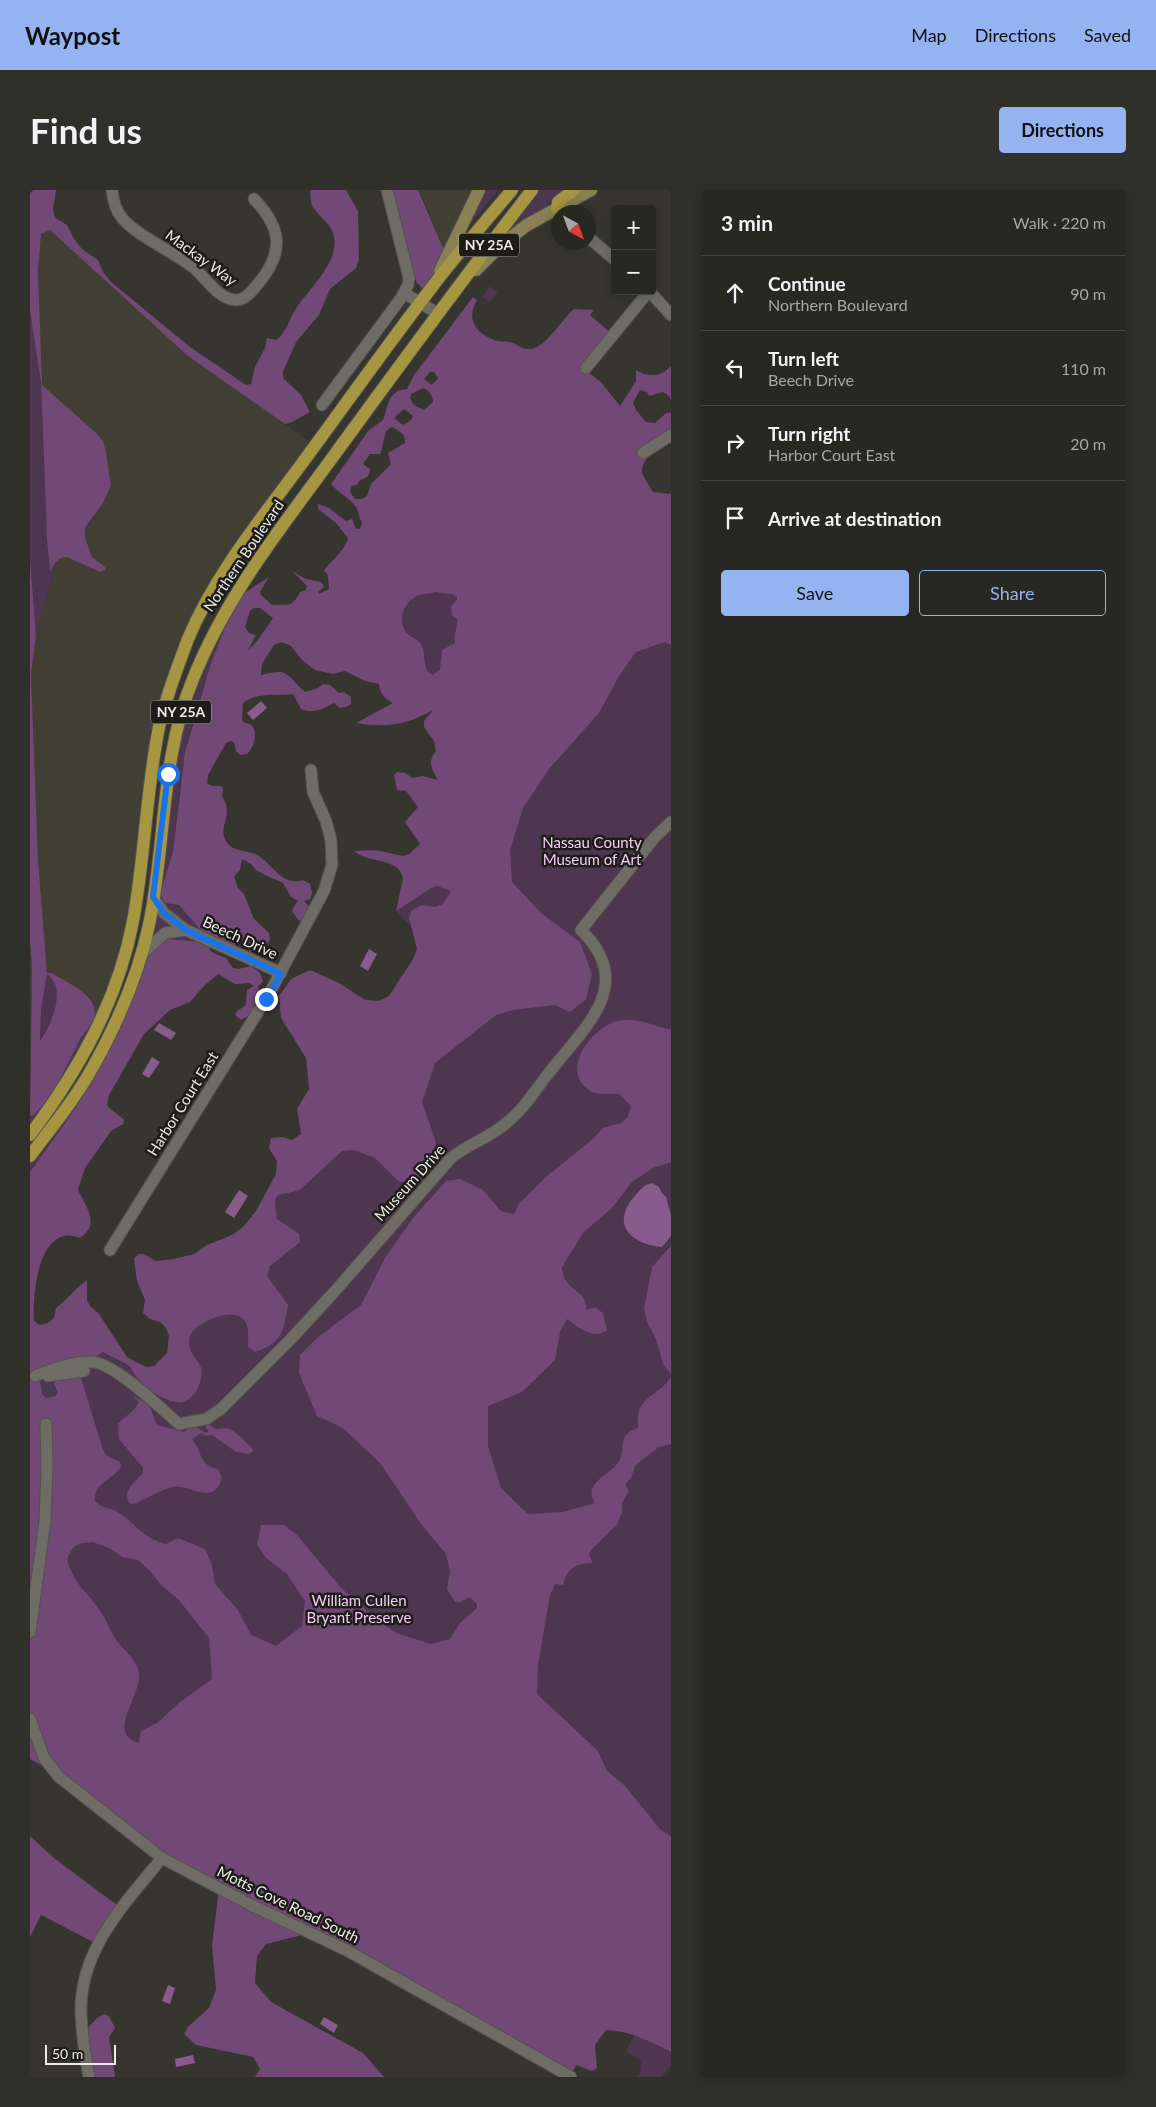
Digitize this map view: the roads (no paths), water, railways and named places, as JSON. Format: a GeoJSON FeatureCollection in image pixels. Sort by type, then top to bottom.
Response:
{"type":"FeatureCollection","features":[{"type":"Feature","properties":{"kind":"main road"},"geometry":{"type":"LineString","coordinates":[[428,291],[455,243],[478,190]]}},
{"type":"Feature","properties":{"kind":"main road","name":"Northern Boulevard"},"geometry":{"type":"LineString","coordinates":[[30,1135],[69,1080],[102,1019],[118,978],[133,923],[152,769],[160,726],[168,694],[188,640],[208,599],[224,571],[428,291],[512,190]]}},
{"type":"Feature","properties":{"kind":"main road","name":"Northern Boulevard"},"geometry":{"type":"LineString","coordinates":[[30,1156],[61,1116],[94,1065],[118,1016],[141,955],[153,897],[166,786],[180,716],[193,678],[211,637],[241,584],[437,313],[532,190]]}},
{"type":"Feature","properties":{"kind":"main road"},"geometry":{"type":"LineString","coordinates":[[557,205],[560,199],[591,190]]}},
{"type":"Feature","properties":{"kind":"main road"},"geometry":{"type":"LineString","coordinates":[[447,300],[502,244],[527,225],[551,216]]}},
{"type":"Feature","properties":{"kind":"main road"},"geometry":{"type":"LineString","coordinates":[[224,571],[241,584]]}},
{"type":"Feature","properties":{"kind":"street","name":"Mackay Way"},"geometry":{"type":"LineString","coordinates":[[112,190],[116,208],[125,222],[192,267],[224,296],[237,300],[247,296],[262,280],[274,258],[277,247],[276,235],[271,221],[254,199]]}},
{"type":"Feature","properties":{"kind":"street"},"geometry":{"type":"LineString","coordinates":[[322,405],[404,293],[409,278],[387,190]]}},
{"type":"Feature","properties":{"kind":"street"},"geometry":{"type":"LineString","coordinates":[[596,244],[611,257]]}},
{"type":"Feature","properties":{"kind":"street"},"geometry":{"type":"LineString","coordinates":[[404,293],[437,313]]}},
{"type":"Feature","properties":{"kind":"street"},"geometry":{"type":"LineString","coordinates":[[586,368],[646,295]]}},
{"type":"Feature","properties":{"kind":"street"},"geometry":{"type":"LineString","coordinates":[[653,295],[671,315]]}},
{"type":"Feature","properties":{"kind":"street"},"geometry":{"type":"LineString","coordinates":[[643,453],[671,435]]}},
{"type":"Feature","properties":{"kind":"street","name":"Harbor Court East"},"geometry":{"type":"LineString","coordinates":[[110,1250],[281,974],[324,891],[332,865],[332,852],[329,830],[313,792],[311,770]]}},
{"type":"Feature","properties":{"kind":"street","name":"Museum Drive"},"geometry":{"type":"LineString","coordinates":[[32,1377],[111,1370],[125,1378],[179,1424],[206,1419],[221,1409],[310,1318],[451,1158],[465,1146],[495,1132],[516,1114],[584,1028],[603,1001],[606,976],[598,952],[592,941],[581,930],[655,837],[671,822]]}},
{"type":"Feature","properties":{"kind":"street","name":"Beech Drive"},"geometry":{"type":"LineString","coordinates":[[153,897],[164,913],[186,930],[281,974]]}},
{"type":"Feature","properties":{"kind":"street","name":"Beech Drive"},"geometry":{"type":"LineString","coordinates":[[141,955],[150,945],[166,933],[186,930]]}},
{"type":"Feature","properties":{"kind":"street"},"geometry":{"type":"LineString","coordinates":[[30,1632],[45,1521],[48,1467],[46,1424]]}},
{"type":"Feature","properties":{"kind":"street","name":"Motts Cove Road South"},"geometry":{"type":"LineString","coordinates":[[30,1720],[44,1758],[59,1777],[162,1858],[245,1902],[348,1951],[571,2077]]}},
{"type":"Feature","properties":{"kind":"street"},"geometry":{"type":"LineString","coordinates":[[89,2077],[80,2010],[86,1974],[103,1933],[162,1858]]}},
{"type":"Feature","properties":{"kind":"park label","name":"Nassau County Museum of Art"},"geometry":{"type":"Point","coordinates":[592,852]}},
{"type":"Feature","properties":{"kind":"park label","name":"William Cullen Bryant Preserve"},"geometry":{"type":"Point","coordinates":[359,1610]}}]}
